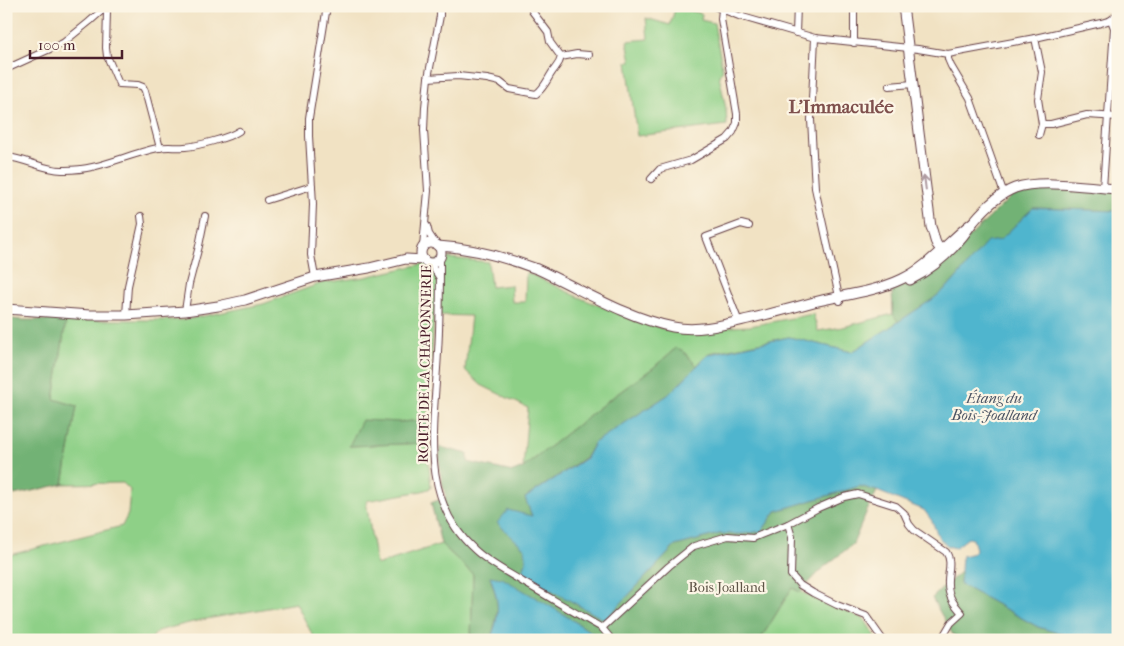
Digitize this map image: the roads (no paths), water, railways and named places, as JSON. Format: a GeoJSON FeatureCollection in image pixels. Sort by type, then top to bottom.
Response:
{"type":"FeatureCollection","features":[{"type":"Feature","properties":{"kind":"street"},"geometry":{"type":"LineString","coordinates":[[315,277],[311,255],[313,204],[309,118],[327,6]]}},
{"type":"Feature","properties":{"kind":"street"},"geometry":{"type":"LineString","coordinates":[[440,6],[440,16],[424,107],[428,191],[426,223],[420,254],[432,266],[440,280]]}},
{"type":"Feature","properties":{"kind":"street"},"geometry":{"type":"LineString","coordinates":[[428,78],[458,76],[487,79],[500,82],[509,89],[536,94],[545,86],[551,74],[560,64],[560,57],[550,42],[548,32],[532,12],[539,6]]}},
{"type":"Feature","properties":{"kind":"street"},"geometry":{"type":"LineString","coordinates":[[714,6],[739,16],[815,38],[948,54],[1035,38],[1111,20],[1118,13]]}},
{"type":"Feature","properties":{"kind":"street"},"geometry":{"type":"LineString","coordinates":[[796,33],[797,6]]}},
{"type":"Feature","properties":{"kind":"street"},"geometry":{"type":"LineString","coordinates":[[854,6],[854,43]]}},
{"type":"Feature","properties":{"kind":"street"},"geometry":{"type":"LineString","coordinates":[[903,6],[933,235],[932,262]]}},
{"type":"Feature","properties":{"kind":"street"},"geometry":{"type":"LineString","coordinates":[[6,69],[63,42],[105,7],[107,11],[107,56],[119,84],[138,85],[145,90],[160,148]]}},
{"type":"Feature","properties":{"kind":"street"},"geometry":{"type":"LineString","coordinates":[[651,179],[660,169],[691,160],[727,139],[737,123],[721,19],[722,9]]}},
{"type":"Feature","properties":{"kind":"street"},"geometry":{"type":"LineString","coordinates":[[1103,188],[1116,28],[1111,20]]}},
{"type":"Feature","properties":{"kind":"street"},"geometry":{"type":"LineString","coordinates":[[815,38],[811,120],[815,188],[840,299]]}},
{"type":"Feature","properties":{"kind":"street"},"geometry":{"type":"LineString","coordinates":[[1035,38],[1042,72],[1038,99],[1042,124],[1039,135]]}},
{"type":"Feature","properties":{"kind":"street"},"geometry":{"type":"LineString","coordinates":[[560,57],[577,54],[589,55]]}},
{"type":"Feature","properties":{"kind":"street"},"geometry":{"type":"LineString","coordinates":[[948,54],[948,60],[970,98],[1005,193]]}},
{"type":"Feature","properties":{"kind":"street"},"geometry":{"type":"LineString","coordinates":[[889,86],[912,84]]}},
{"type":"Feature","properties":{"kind":"street"},"geometry":{"type":"LineString","coordinates":[[1042,124],[1051,124],[1087,116],[1118,117]]}},
{"type":"Feature","properties":{"kind":"street"},"geometry":{"type":"LineString","coordinates":[[6,157],[52,170],[78,170],[98,167],[160,148],[186,147],[234,135],[239,131]]}},
{"type":"Feature","properties":{"kind":"street"},"geometry":{"type":"LineString","coordinates":[[767,315],[818,306],[902,279],[932,262],[960,231],[973,222],[994,201],[1015,188],[1037,184],[1058,184],[1118,189]]}},
{"type":"Feature","properties":{"kind":"street"},"geometry":{"type":"LineString","coordinates":[[268,200],[312,186]]}},
{"type":"Feature","properties":{"kind":"street"},"geometry":{"type":"LineString","coordinates":[[126,315],[128,286],[142,224],[141,216]]}},
{"type":"Feature","properties":{"kind":"street"},"geometry":{"type":"LineString","coordinates":[[185,311],[188,284],[199,246],[204,216]]}},
{"type":"Feature","properties":{"kind":"street"},"geometry":{"type":"LineString","coordinates":[[426,223],[429,234],[440,249],[440,256]]}},
{"type":"Feature","properties":{"kind":"street"},"geometry":{"type":"LineString","coordinates":[[739,322],[706,237],[742,224],[749,226]]}},
{"type":"Feature","properties":{"kind":"street"},"geometry":{"type":"LineString","coordinates":[[933,235],[945,249]]}},
{"type":"Feature","properties":{"kind":"street"},"geometry":{"type":"LineString","coordinates":[[406,259],[428,243],[499,257],[536,269],[633,315],[673,327],[703,328],[739,322],[840,299]]}},
{"type":"Feature","properties":{"kind":"street"},"geometry":{"type":"LineString","coordinates":[[6,309],[90,315],[126,315],[211,308],[245,300],[315,277],[406,259],[435,262],[440,256],[448,252],[464,249]]}},
{"type":"Feature","properties":{"kind":"street","name":"ROUTE DE LA CHAPONNERIE"},"geometry":{"type":"LineString","coordinates":[[440,256],[439,351],[433,463],[437,484],[450,520],[475,550],[505,571],[602,628],[612,640]]}},
{"type":"Feature","properties":{"kind":"street"},"geometry":{"type":"LineString","coordinates":[[602,628],[668,566],[694,546],[728,536],[753,538],[788,524],[844,497],[858,494],[896,506],[904,513],[914,530],[946,552],[950,561],[948,585],[952,603],[962,613],[951,622],[941,640]]}},
{"type":"Feature","properties":{"kind":"street"},"geometry":{"type":"LineString","coordinates":[[788,524],[792,537],[791,575],[800,585],[814,593],[837,605],[866,616],[883,640]]}},
{"type":"Feature","properties":{"kind":"water","name":"Étang du Bois-Joalland"},"geometry":{"type":"Polygon","coordinates":[[[1033,208],[1118,211],[1118,640],[1081,640],[1038,627],[960,584],[962,556],[974,553],[976,549],[973,539],[968,538],[955,548],[948,546],[939,538],[932,521],[924,510],[860,486],[776,511],[762,531],[743,534],[719,534],[675,546],[605,620],[522,574],[526,562],[525,549],[497,523],[508,510],[532,516],[525,498],[586,458],[594,443],[668,395],[709,354],[789,337],[852,352],[933,299],[952,283],[987,242],[1000,240],[1033,208]]]}},
{"type":"Feature","properties":{"kind":"water"},"geometry":{"type":"Polygon","coordinates":[[[490,576],[502,578],[555,609],[602,640],[490,640],[498,608],[490,576]]]}},
{"type":"Feature","properties":{"kind":"district","name":"L'Immaculée"},"geometry":{"type":"Point","coordinates":[841,107]}},
{"type":"Feature","properties":{"kind":"park label","name":"Bois Joalland"},"geometry":{"type":"Point","coordinates":[727,587]}}]}
